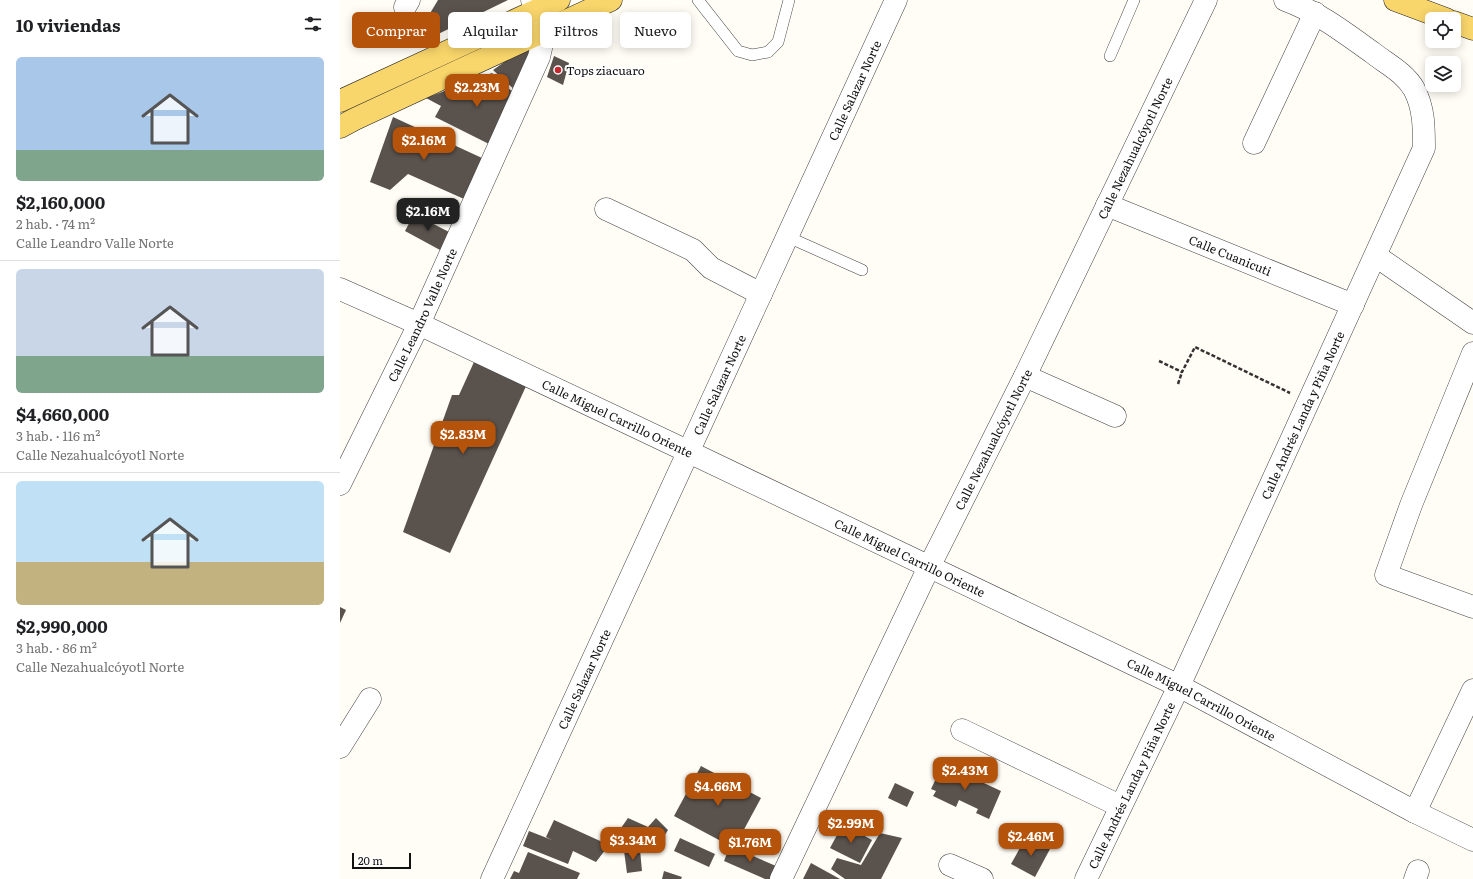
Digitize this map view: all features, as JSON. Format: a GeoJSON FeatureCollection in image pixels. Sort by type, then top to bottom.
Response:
{"type":"FeatureCollection","features":[{"type":"Feature","properties":{"kind":"main road"},"geometry":{"type":"LineString","coordinates":[[340,101],[535,5],[559,0]]}},
{"type":"Feature","properties":{"kind":"main road"},"geometry":{"type":"LineString","coordinates":[[586,12],[611,0]]}},
{"type":"Feature","properties":{"kind":"main road"},"geometry":{"type":"LineString","coordinates":[[1396,0],[1428,12]]}},
{"type":"Feature","properties":{"kind":"main road"},"geometry":{"type":"LineString","coordinates":[[1461,25],[1473,29]]}},
{"type":"Feature","properties":{"kind":"main road"},"geometry":{"type":"LineString","coordinates":[[340,127],[540,34]]}},
{"type":"Feature","properties":{"kind":"street","name":"Calle Salazar Norte"},"geometry":{"type":"LineString","coordinates":[[492,879],[896,0]]}},
{"type":"Feature","properties":{"kind":"street","name":"Calle Nezahualcóyotl Norte"},"geometry":{"type":"LineString","coordinates":[[781,879],[929,567],[1025,376],[1206,0]]}},
{"type":"Feature","properties":{"kind":"street","name":"Calle Andrés Landa y Piña Norte"},"geometry":{"type":"LineString","coordinates":[[1086,879],[1179,686],[1424,148],[1424,121],[1422,107],[1413,88],[1404,76],[1328,20],[1285,0]]}},
{"type":"Feature","properties":{"kind":"street"},"geometry":{"type":"LineString","coordinates":[[535,5],[540,17]]}},
{"type":"Feature","properties":{"kind":"street"},"geometry":{"type":"LineString","coordinates":[[1254,143],[1315,13]]}},
{"type":"Feature","properties":{"kind":"street","name":"Calle Leandro Valle Norte"},"geometry":{"type":"LineString","coordinates":[[340,484],[419,324],[539,57],[541,48]]}},
{"type":"Feature","properties":{"kind":"street","name":"Calle Cuanicuti"},"geometry":{"type":"LineString","coordinates":[[1107,205],[1353,305]]}},
{"type":"Feature","properties":{"kind":"street"},"geometry":{"type":"LineString","coordinates":[[606,209],[693,250],[710,268],[761,294]]}},
{"type":"Feature","properties":{"kind":"street"},"geometry":{"type":"LineString","coordinates":[[1376,256],[1473,323]]}},
{"type":"Feature","properties":{"kind":"street","name":"Calle Miguel Carrillo Oriente"},"geometry":{"type":"LineString","coordinates":[[340,288],[689,452],[1179,686],[1415,812],[1473,840]]}},
{"type":"Feature","properties":{"kind":"street"},"geometry":{"type":"LineString","coordinates":[[1473,353],[1411,505],[1386,575],[1473,607]]}},
{"type":"Feature","properties":{"kind":"street"},"geometry":{"type":"LineString","coordinates":[[1025,376],[1115,416]]}},
{"type":"Feature","properties":{"kind":"street"},"geometry":{"type":"LineString","coordinates":[[1415,812],[1473,690]]}},
{"type":"Feature","properties":{"kind":"street"},"geometry":{"type":"LineString","coordinates":[[340,746],[370,699]]}},
{"type":"Feature","properties":{"kind":"street"},"geometry":{"type":"LineString","coordinates":[[962,730],[1120,806]]}},
{"type":"Feature","properties":{"kind":"street"},"geometry":{"type":"LineString","coordinates":[[950,865],[982,879]]}},
{"type":"Feature","properties":{"kind":"lane"},"geometry":{"type":"LineString","coordinates":[[698,0],[738,51],[752,55],[768,52],[778,42],[787,1]]}},
{"type":"Feature","properties":{"kind":"lane"},"geometry":{"type":"LineString","coordinates":[[1110,56],[1134,0]]}},
{"type":"Feature","properties":{"kind":"lane"},"geometry":{"type":"LineString","coordinates":[[788,237],[862,270]]}},
{"type":"Feature","properties":{"kind":"path"},"geometry":{"type":"LineString","coordinates":[[1178,384],[1194,347],[1291,393]]}},
{"type":"Feature","properties":{"kind":"path"},"geometry":{"type":"LineString","coordinates":[[1159,361],[1182,372]]}},
{"type":"Feature","properties":{"kind":"building"},"geometry":{"type":"Polygon","coordinates":[[[438,0],[508,0],[483,12],[448,12],[448,29],[440,33],[440,12],[431,12],[438,0]]]}},
{"type":"Feature","properties":{"kind":"building"},"geometry":{"type":"Polygon","coordinates":[[[537,39],[518,93],[493,70],[524,48],[532,48],[532,43],[537,39]]]}},
{"type":"Feature","properties":{"kind":"building","name":"Tops ziacuaro"},"geometry":{"type":"Polygon","coordinates":[[[554,56],[569,63],[563,85],[547,77],[554,56]]]}},
{"type":"Feature","properties":{"kind":"building"},"geometry":{"type":"Polygon","coordinates":[[[492,73],[518,97],[495,147],[435,117],[441,106],[426,98],[492,73]]]}},
{"type":"Feature","properties":{"kind":"building"},"geometry":{"type":"Polygon","coordinates":[[[393,117],[482,158],[464,199],[408,174],[390,190],[370,182],[393,117]]]}},
{"type":"Feature","properties":{"kind":"building"},"geometry":{"type":"Polygon","coordinates":[[[414,214],[451,233],[440,250],[405,231],[414,214]]]}},
{"type":"Feature","properties":{"kind":"building"},"geometry":{"type":"Polygon","coordinates":[[[474,362],[527,384],[450,553],[403,532],[452,395],[459,395],[474,362]]]}},
{"type":"Feature","properties":{"kind":"building"},"geometry":{"type":"Polygon","coordinates":[[[340,607],[346,610],[340,623],[340,607]]]}},
{"type":"Feature","properties":{"kind":"building"},"geometry":{"type":"Polygon","coordinates":[[[943,764],[1001,791],[989,819],[976,813],[978,809],[959,800],[956,807],[933,796],[936,791],[931,789],[943,764]]]}},
{"type":"Feature","properties":{"kind":"building"},"geometry":{"type":"Polygon","coordinates":[[[701,766],[761,798],[734,848],[674,816],[701,766]]]}},
{"type":"Feature","properties":{"kind":"building"},"geometry":{"type":"Polygon","coordinates":[[[895,783],[914,792],[907,807],[888,798],[895,783]]]}},
{"type":"Feature","properties":{"kind":"building"},"geometry":{"type":"Polygon","coordinates":[[[628,818],[648,827],[656,818],[668,830],[656,849],[621,828],[628,818]]]}},
{"type":"Feature","properties":{"kind":"building"},"geometry":{"type":"Polygon","coordinates":[[[554,820],[609,845],[596,862],[573,851],[568,864],[523,846],[529,831],[552,840],[546,837],[554,820]]]}},
{"type":"Feature","properties":{"kind":"building"},"geometry":{"type":"Polygon","coordinates":[[[843,824],[872,840],[860,863],[830,848],[843,824]]]}},
{"type":"Feature","properties":{"kind":"building"},"geometry":{"type":"Polygon","coordinates":[[[880,833],[902,838],[881,879],[845,879],[831,869],[837,858],[861,865],[880,833]]]}},
{"type":"Feature","properties":{"kind":"building"},"geometry":{"type":"Polygon","coordinates":[[[1026,837],[1050,849],[1035,877],[1011,864],[1026,837]]]}},
{"type":"Feature","properties":{"kind":"building"},"geometry":{"type":"Polygon","coordinates":[[[680,838],[715,854],[709,867],[674,851],[680,838]]]}},
{"type":"Feature","properties":{"kind":"building"},"geometry":{"type":"Polygon","coordinates":[[[730,846],[776,866],[770,879],[765,879],[724,861],[730,846]]]}},
{"type":"Feature","properties":{"kind":"building"},"geometry":{"type":"Polygon","coordinates":[[[640,850],[642,871],[627,873],[624,851],[640,850]]]}},
{"type":"Feature","properties":{"kind":"building"},"geometry":{"type":"Polygon","coordinates":[[[528,852],[580,873],[577,879],[510,879],[514,871],[519,873],[528,852]]]}},
{"type":"Feature","properties":{"kind":"building"},"geometry":{"type":"Polygon","coordinates":[[[811,863],[840,879],[803,879],[811,863]]]}},
{"type":"Feature","properties":{"kind":"building"},"geometry":{"type":"Polygon","coordinates":[[[664,871],[682,877],[681,879],[662,879],[664,871]]]}},
{"type":"Feature","properties":{"kind":"place","name":"Tops ziacuaro"},"geometry":{"type":"Point","coordinates":[558,70]}}]}
